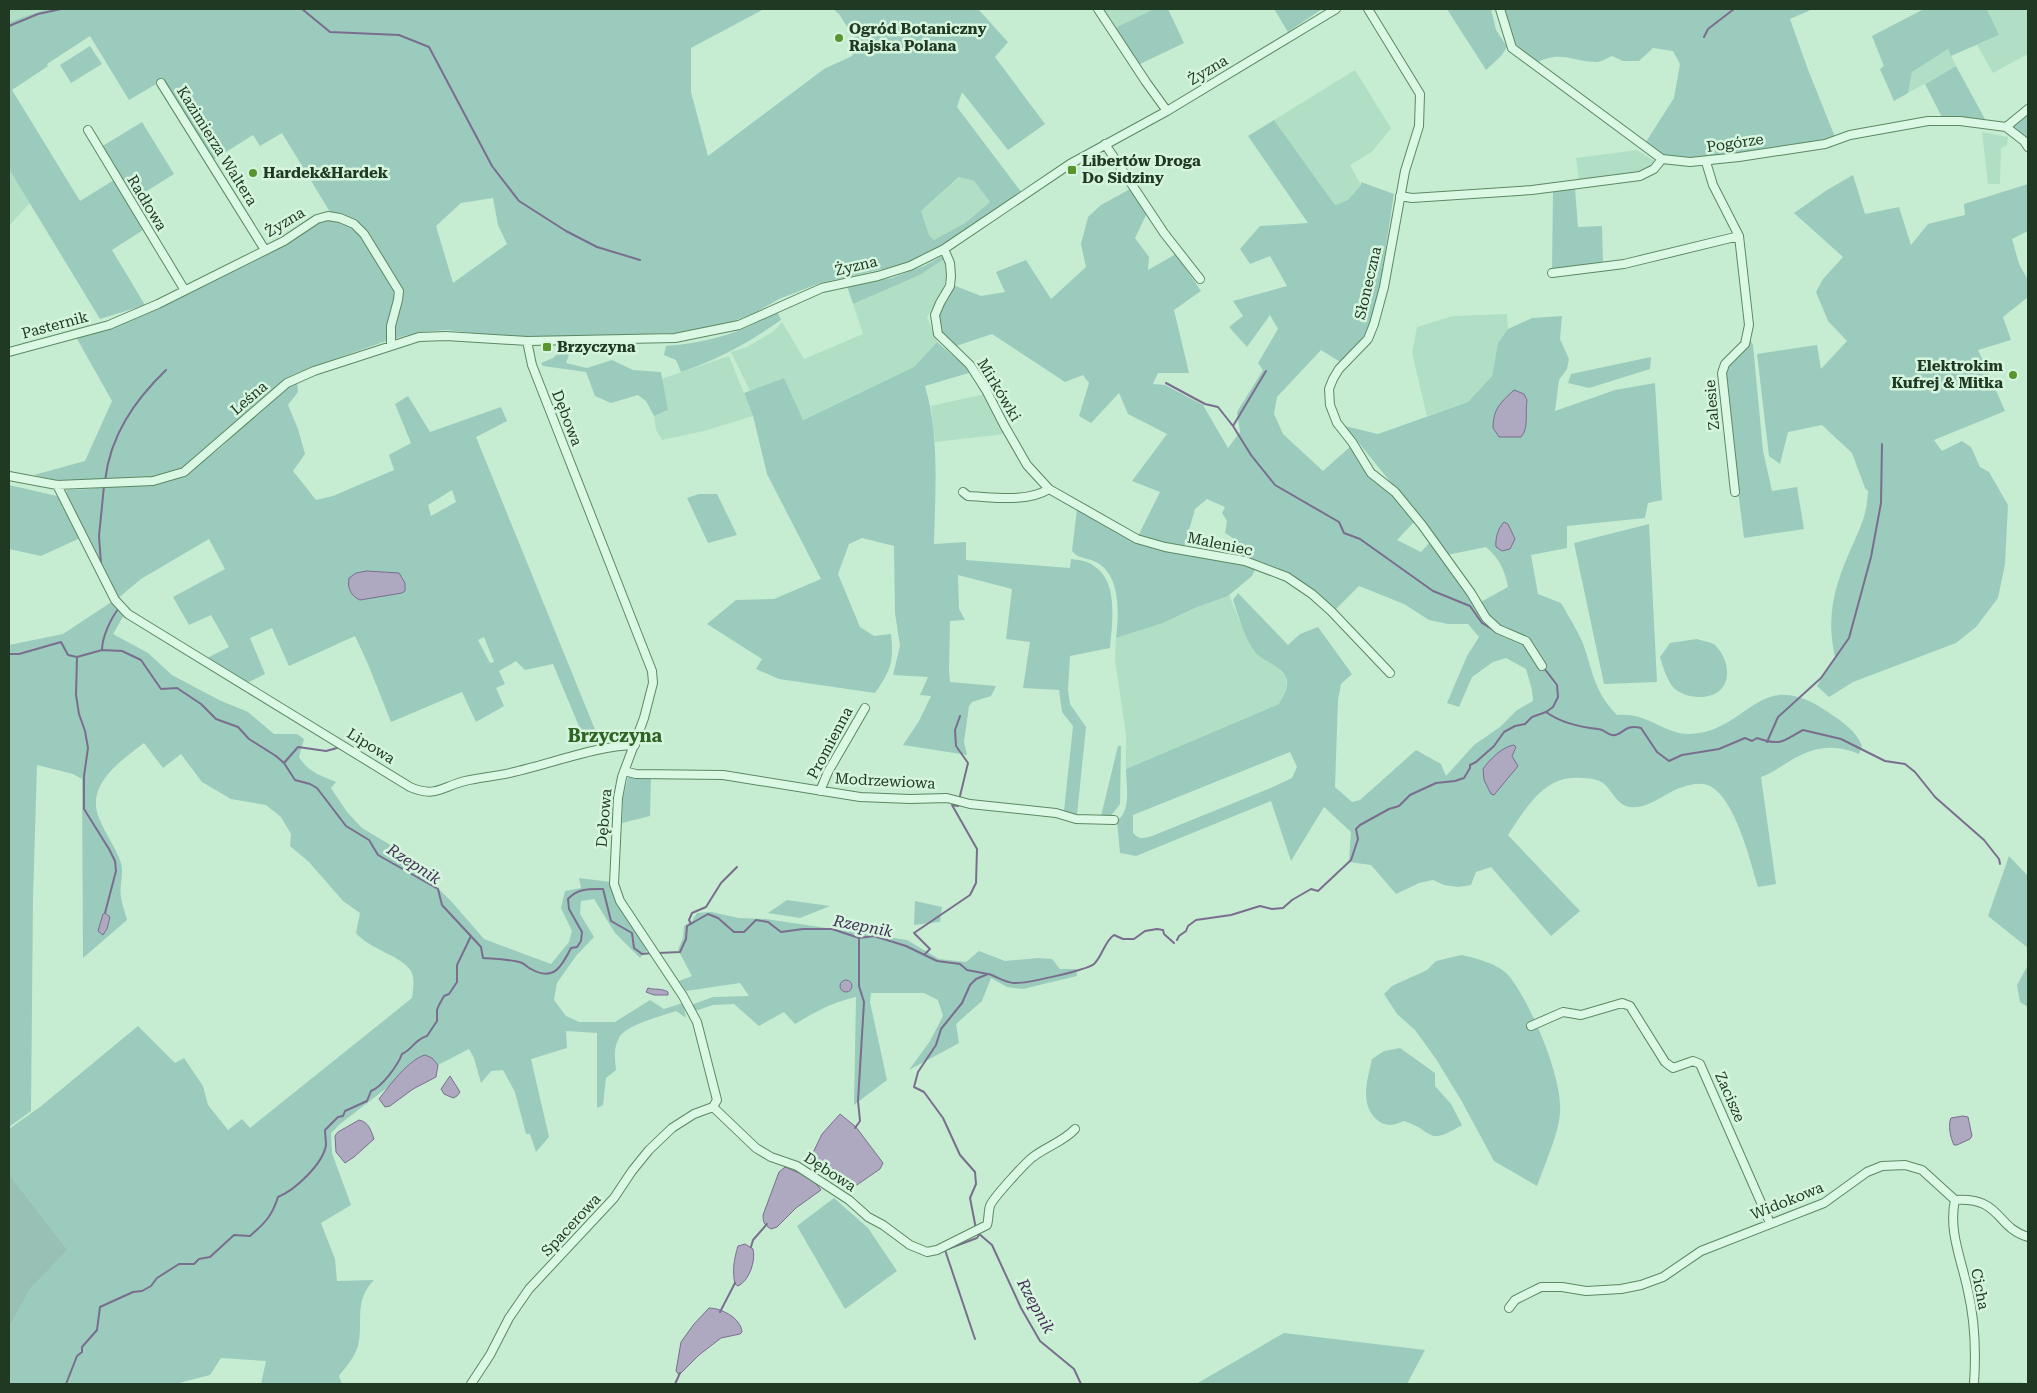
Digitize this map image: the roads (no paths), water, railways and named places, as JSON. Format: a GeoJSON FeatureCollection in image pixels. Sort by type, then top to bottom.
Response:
{"type":"FeatureCollection","features":[{"type":"Feature","properties":{"kind":"street"},"geometry":{"type":"LineString","coordinates":[[1098,9],[1167,111]]}},
{"type":"Feature","properties":{"kind":"street","name":"Żyzna"},"geometry":{"type":"LineString","coordinates":[[516,340],[675,338],[689,336],[739,324],[822,288],[878,276],[910,266],[944,249],[1070,164],[1167,111],[1336,9]]}},
{"type":"Feature","properties":{"kind":"street","name":"Słoneczna"},"geometry":{"type":"LineString","coordinates":[[1368,9],[1420,94],[1417,136],[1404,171],[1384,287],[1374,324],[1368,340],[1339,369],[1332,379],[1329,395],[1332,411],[1337,423],[1352,442],[1371,473],[1395,492],[1422,525],[1471,593],[1486,618],[1498,630],[1526,641],[1542,666]]}},
{"type":"Feature","properties":{"kind":"street"},"geometry":{"type":"LineString","coordinates":[[1400,196],[1412,198],[1532,190],[1640,176],[1654,169],[1662,159],[1512,48],[1500,9]]}},
{"type":"Feature","properties":{"kind":"street","name":"Kazimierza Waltera"},"geometry":{"type":"LineString","coordinates":[[161,83],[265,250]]}},
{"type":"Feature","properties":{"kind":"street"},"geometry":{"type":"LineString","coordinates":[[2028,109],[2006,127],[2024,141],[2028,147]]}},
{"type":"Feature","properties":{"kind":"street","name":"Pogórze"},"geometry":{"type":"LineString","coordinates":[[1662,159],[1706,162],[1825,144],[1850,135],[1914,123],[1953,121],[2006,127]]}},
{"type":"Feature","properties":{"kind":"street","name":"Radłowa"},"geometry":{"type":"LineString","coordinates":[[88,130],[184,289]]}},
{"type":"Feature","properties":{"kind":"street"},"geometry":{"type":"LineString","coordinates":[[1105,144],[1164,233],[1200,279]]}},
{"type":"Feature","properties":{"kind":"street","name":"Zalesie"},"geometry":{"type":"LineString","coordinates":[[1706,162],[1713,185],[1739,236],[1749,325],[1745,344],[1724,364],[1722,373],[1735,492]]}},
{"type":"Feature","properties":{"kind":"street","name":"Żyzna"},"geometry":{"type":"LineString","coordinates":[[109,324],[158,304],[184,289],[284,241],[317,219],[328,216],[340,218],[354,224],[364,234],[398,291],[398,300],[391,326],[391,345]]}},
{"type":"Feature","properties":{"kind":"street"},"geometry":{"type":"LineString","coordinates":[[1552,273],[1624,264],[1739,236]]}},
{"type":"Feature","properties":{"kind":"street","name":"Mirkówki"},"geometry":{"type":"LineString","coordinates":[[944,249],[950,263],[952,276],[950,286],[935,316],[938,334],[970,365],[1027,464],[1049,489],[1075,504]]}},
{"type":"Feature","properties":{"kind":"street","name":"Pasternik"},"geometry":{"type":"LineString","coordinates":[[9,352],[109,324]]}},
{"type":"Feature","properties":{"kind":"street","name":"Leśna"},"geometry":{"type":"LineString","coordinates":[[9,476],[57,485],[153,481],[184,472],[287,383],[314,371],[419,337],[446,336],[516,340]]}},
{"type":"Feature","properties":{"kind":"street","name":"Dębowa"},"geometry":{"type":"LineString","coordinates":[[527,341],[532,365],[652,671],[653,683],[635,745],[624,771],[618,798],[614,884],[620,901],[697,1022],[717,1100],[713,1107],[756,1148],[771,1157],[797,1166],[849,1200],[868,1218],[884,1225],[910,1245],[927,1252],[938,1250],[987,1225],[990,1206],[1021,1166],[1034,1156],[1066,1138],[1075,1129]]}},
{"type":"Feature","properties":{"kind":"street","name":"Lipowa"},"geometry":{"type":"LineString","coordinates":[[57,485],[115,600],[128,614],[298,716],[410,787],[422,792],[436,792],[463,782],[515,772],[617,745],[635,745]]}},
{"type":"Feature","properties":{"kind":"street"},"geometry":{"type":"LineString","coordinates":[[963,492],[968,496],[1005,498],[1039,495],[1049,489]]}},
{"type":"Feature","properties":{"kind":"street","name":"Maleniec"},"geometry":{"type":"LineString","coordinates":[[1075,504],[1137,539],[1165,547],[1246,561],[1287,577],[1312,594],[1331,611],[1390,673]]}},
{"type":"Feature","properties":{"kind":"street","name":"Promienna"},"geometry":{"type":"LineString","coordinates":[[820,791],[828,772],[865,708]]}},
{"type":"Feature","properties":{"kind":"street","name":"Modrzewiowa"},"geometry":{"type":"LineString","coordinates":[[624,771],[636,774],[723,775],[860,797],[947,798],[970,804],[1056,813],[1076,819],[1114,820]]}},
{"type":"Feature","properties":{"kind":"street","name":"Zacisze"},"geometry":{"type":"LineString","coordinates":[[1531,1026],[1563,1012],[1581,1015],[1622,1003],[1630,1006],[1665,1062],[1673,1068],[1694,1061],[1700,1064],[1770,1223]]}},
{"type":"Feature","properties":{"kind":"street","name":"Spacerowa"},"geometry":{"type":"LineString","coordinates":[[471,1384],[509,1318],[529,1289],[564,1254],[614,1198],[649,1150],[672,1128],[694,1114],[713,1107]]}},
{"type":"Feature","properties":{"kind":"street","name":"Widokowa"},"geometry":{"type":"LineString","coordinates":[[1509,1308],[1515,1300],[1541,1287],[1596,1290],[1640,1285],[1663,1277],[1701,1251],[1824,1203],[1868,1172],[1882,1166],[1892,1164],[1905,1165],[1922,1170],[1955,1200]]}},
{"type":"Feature","properties":{"kind":"street"},"geometry":{"type":"LineString","coordinates":[[1955,1200],[1968,1199],[1990,1206],[2011,1228],[2028,1237]]}},
{"type":"Feature","properties":{"kind":"street","name":"Cicha"},"geometry":{"type":"LineString","coordinates":[[1955,1200],[1952,1212],[1953,1229],[1969,1292],[1976,1364],[1974,1384]]}},
{"type":"Feature","properties":{"kind":"waterway"},"geometry":{"type":"LineString","coordinates":[[9,26],[38,14],[61,9]]}},
{"type":"Feature","properties":{"kind":"waterway"},"geometry":{"type":"LineString","coordinates":[[302,9],[330,32],[399,35],[429,47],[492,166],[519,201],[566,231],[597,247],[640,260]]}},
{"type":"Feature","properties":{"kind":"waterway"},"geometry":{"type":"LineString","coordinates":[[1704,37],[1708,29],[1734,9]]}},
{"type":"Feature","properties":{"kind":"waterway"},"geometry":{"type":"LineString","coordinates":[[105,481],[112,449],[125,420],[144,394],[166,370]]}},
{"type":"Feature","properties":{"kind":"waterway"},"geometry":{"type":"LineString","coordinates":[[1233,426],[1266,371]]}},
{"type":"Feature","properties":{"kind":"waterway"},"geometry":{"type":"LineString","coordinates":[[1166,383],[1205,404],[1218,407],[1233,426],[1251,455],[1275,485],[1339,522],[1344,533],[1360,539],[1433,591],[1470,606],[1482,623],[1495,631]]}},
{"type":"Feature","properties":{"kind":"waterway"},"geometry":{"type":"LineString","coordinates":[[1767,742],[1778,717],[1821,678],[1849,638],[1871,557],[1881,503],[1882,444]]}},
{"type":"Feature","properties":{"kind":"waterway"},"geometry":{"type":"LineString","coordinates":[[101,564],[99,536],[104,486]]}},
{"type":"Feature","properties":{"kind":"waterway"},"geometry":{"type":"LineString","coordinates":[[102,650],[108,628],[119,608]]}},
{"type":"Feature","properties":{"kind":"waterway","name":"Rzepnik"},"geometry":{"type":"LineString","coordinates":[[9,654],[19,654],[61,642],[68,655],[77,657],[102,650],[122,651],[141,660],[161,689],[177,688],[201,704],[216,719],[238,727],[249,739],[284,763],[295,780],[317,788],[346,826],[369,840],[378,855],[438,889],[442,905],[481,947],[483,958],[517,962],[539,973],[546,974],[556,970],[564,961],[571,948],[577,947],[581,941],[582,932],[569,909],[568,899],[580,891],[593,889],[603,889],[611,921],[632,933],[634,948],[642,954],[653,953]]}},
{"type":"Feature","properties":{"kind":"waterway"},"geometry":{"type":"LineString","coordinates":[[77,657],[76,695],[88,748],[84,776],[84,809],[115,861],[116,871],[105,913]]}},
{"type":"Feature","properties":{"kind":"waterway"},"geometry":{"type":"LineString","coordinates":[[1177,940],[1186,931],[1188,926],[1196,920],[1231,915],[1260,906],[1272,909],[1283,908],[1292,900],[1311,889],[1318,891],[1351,860],[1358,839],[1356,829],[1360,825],[1389,809],[1399,806],[1410,795],[1436,783],[1464,778],[1470,765],[1494,746],[1504,732],[1515,726],[1525,724],[1532,717],[1546,712],[1553,707],[1558,697],[1557,685],[1544,668]]}},
{"type":"Feature","properties":{"kind":"waterway"},"geometry":{"type":"LineString","coordinates":[[1546,712],[1564,722],[1600,729],[1612,735],[1631,727],[1641,728],[1657,752],[1669,761],[1682,755],[1719,749],[1745,738],[1752,741],[1757,738],[1778,742],[1803,730],[1841,739],[1885,761],[1905,764],[1915,772],[1935,797],[1984,840],[1999,859],[2000,864]]}},
{"type":"Feature","properties":{"kind":"waterway"},"geometry":{"type":"LineString","coordinates":[[960,716],[955,730],[956,746],[968,763],[960,796]]}},
{"type":"Feature","properties":{"kind":"waterway"},"geometry":{"type":"LineString","coordinates":[[284,763],[298,747],[326,751],[337,748]]}},
{"type":"Feature","properties":{"kind":"waterway"},"geometry":{"type":"LineString","coordinates":[[925,954],[930,949],[914,933],[970,895],[976,883],[977,849],[952,805],[958,806]]}},
{"type":"Feature","properties":{"kind":"waterway"},"geometry":{"type":"LineString","coordinates":[[691,924],[689,920],[692,913],[706,907],[721,883],[737,867]]}},
{"type":"Feature","properties":{"kind":"waterway","name":"Rzepnik"},"geometry":{"type":"LineString","coordinates":[[658,953],[680,952],[686,939],[687,926],[708,914],[718,918],[734,932],[744,932],[756,920],[768,922],[781,932],[803,929],[832,929],[859,938],[874,936],[906,946],[937,961],[960,964],[967,970],[988,974],[976,979],[970,985],[962,1003],[941,1029],[936,1045],[918,1072],[914,1087],[924,1092],[943,1118],[960,1155],[975,1172],[976,1184],[970,1198],[976,1229]]}},
{"type":"Feature","properties":{"kind":"waterway"},"geometry":{"type":"LineString","coordinates":[[989,974],[1008,982],[1020,983],[1080,970],[1094,964],[1108,941],[1114,935],[1123,939],[1134,939],[1145,931],[1157,929],[1163,930],[1164,934],[1174,943]]}},
{"type":"Feature","properties":{"kind":"waterway"},"geometry":{"type":"LineString","coordinates":[[66,1384],[77,1356],[82,1352],[82,1347],[97,1330],[100,1307],[133,1292],[142,1291],[151,1286],[157,1278],[179,1264],[194,1264],[199,1259],[210,1257],[234,1235],[250,1236],[267,1219],[278,1197],[292,1189],[307,1176],[324,1152],[326,1145],[325,1130],[338,1117],[343,1116],[345,1111],[367,1101],[371,1091],[389,1075],[402,1054],[420,1039],[427,1036],[437,1021],[439,1005],[444,996],[449,994],[457,982],[457,965],[471,936]]}},
{"type":"Feature","properties":{"kind":"waterway"},"geometry":{"type":"LineString","coordinates":[[855,1128],[860,1121],[858,1101],[864,1002],[859,986],[859,938]]}},
{"type":"Feature","properties":{"kind":"waterway"},"geometry":{"type":"LineString","coordinates":[[751,1247],[753,1240],[767,1224]]}},
{"type":"Feature","properties":{"kind":"waterway","name":"Rzepnik"},"geometry":{"type":"LineString","coordinates":[[978,1233],[992,1245],[1021,1308],[1040,1341],[1074,1369],[1081,1384]]}},
{"type":"Feature","properties":{"kind":"waterway"},"geometry":{"type":"LineString","coordinates":[[975,1339],[945,1250],[977,1238],[979,1235]]}},
{"type":"Feature","properties":{"kind":"waterway"},"geometry":{"type":"LineString","coordinates":[[720,1312],[735,1283]]}},
{"type":"Feature","properties":{"kind":"waterway"},"geometry":{"type":"LineString","coordinates":[[675,1384],[680,1373]]}},
{"type":"Feature","properties":{"kind":"place","name":"Ogród Botaniczny Rajska Polana"},"geometry":{"type":"Point","coordinates":[839,38]}},
{"type":"Feature","properties":{"kind":"place","name":"Libertów Droga Do Sidziny"},"geometry":{"type":"Point","coordinates":[1072,170]}},
{"type":"Feature","properties":{"kind":"place","name":"Hardek&Hardek"},"geometry":{"type":"Point","coordinates":[253,173]}},
{"type":"Feature","properties":{"kind":"place","name":"Brzyczyna"},"geometry":{"type":"Point","coordinates":[547,347]}},
{"type":"Feature","properties":{"kind":"place","name":"Elektrokim Kufrej & Mitka"},"geometry":{"type":"Point","coordinates":[2013,375]}},
{"type":"Feature","properties":{"kind":"district","name":"Brzyczyna"},"geometry":{"type":"Point","coordinates":[615,735]}}]}
